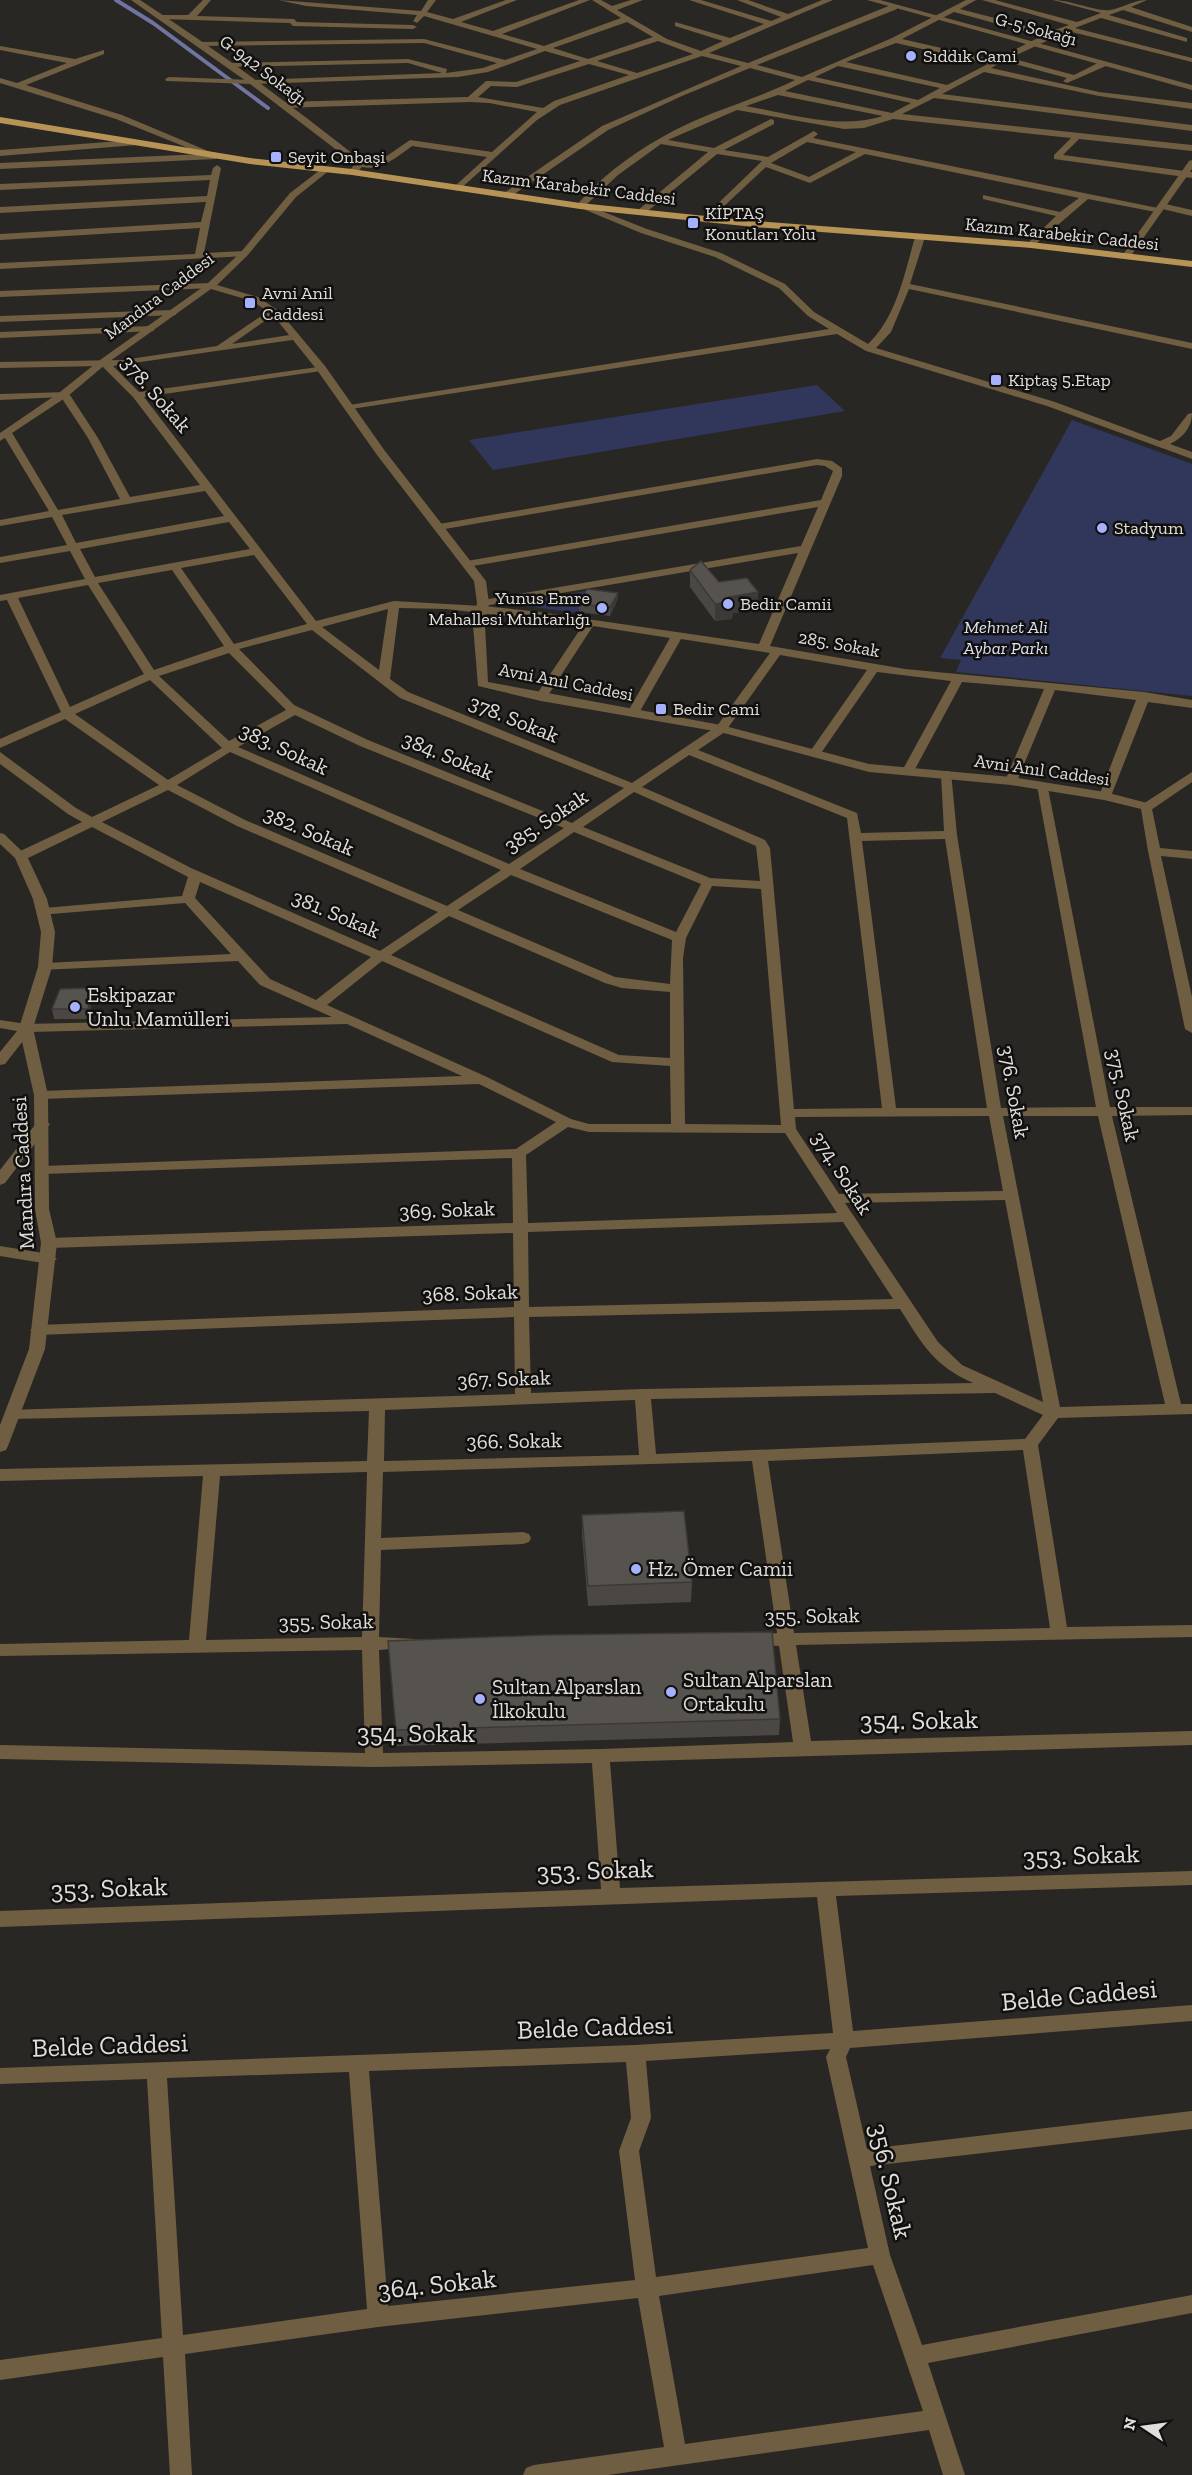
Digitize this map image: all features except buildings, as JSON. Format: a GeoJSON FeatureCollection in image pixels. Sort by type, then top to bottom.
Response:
{"type":"FeatureCollection","features":[{"type":"Feature","properties":{"kind":"main road","name":"Kazım Karabekir Caddesi"},"geometry":{"type":"LineString","coordinates":[[0,120],[218,156],[352,172],[579,206],[706,220],[1031,245],[1192,264]]}},
{"type":"Feature","properties":{"kind":"street","name":"G-942 Sokağı"},"geometry":{"type":"LineString","coordinates":[[135,0],[231,65],[248,82],[360,164]]}},
{"type":"Feature","properties":{"kind":"street"},"geometry":{"type":"LineString","coordinates":[[190,17],[207,0]]}},
{"type":"Feature","properties":{"kind":"street"},"geometry":{"type":"LineString","coordinates":[[282,0],[372,4],[422,14],[636,75]]}},
{"type":"Feature","properties":{"kind":"street"},"geometry":{"type":"LineString","coordinates":[[411,41],[413,27],[432,0]]}},
{"type":"Feature","properties":{"kind":"street"},"geometry":{"type":"LineString","coordinates":[[453,22],[513,0]]}},
{"type":"Feature","properties":{"kind":"street"},"geometry":{"type":"LineString","coordinates":[[493,34],[586,0]]}},
{"type":"Feature","properties":{"kind":"street"},"geometry":{"type":"LineString","coordinates":[[596,0],[659,38],[702,53],[750,66],[916,102]]}},
{"type":"Feature","properties":{"kind":"street"},"geometry":{"type":"LineString","coordinates":[[611,9],[639,0]]}},
{"type":"Feature","properties":{"kind":"street"},"geometry":{"type":"LineString","coordinates":[[693,0],[771,24]]}},
{"type":"Feature","properties":{"kind":"street"},"geometry":{"type":"LineString","coordinates":[[741,0],[788,17]]}},
{"type":"Feature","properties":{"kind":"street","name":"G-5 Sokağı"},"geometry":{"type":"LineString","coordinates":[[871,0],[1192,88]]}},
{"type":"Feature","properties":{"kind":"street"},"geometry":{"type":"LineString","coordinates":[[972,0],[895,40],[659,141],[615,173],[579,206],[728,260],[782,286],[811,314],[835,331],[869,349],[1051,404],[1192,456]]}},
{"type":"Feature","properties":{"kind":"street"},"geometry":{"type":"LineString","coordinates":[[986,0],[1076,24]]}},
{"type":"Feature","properties":{"kind":"street"},"geometry":{"type":"LineString","coordinates":[[1057,0],[1188,39]]}},
{"type":"Feature","properties":{"kind":"street"},"geometry":{"type":"LineString","coordinates":[[736,107],[828,124],[864,125],[893,116],[916,102],[1049,35],[1143,0]]}},
{"type":"Feature","properties":{"kind":"street"},"geometry":{"type":"LineString","coordinates":[[282,43],[299,15],[300,1]]}},
{"type":"Feature","properties":{"kind":"street"},"geometry":{"type":"LineString","coordinates":[[458,188],[493,155],[556,103],[702,53],[822,1]]}},
{"type":"Feature","properties":{"kind":"street"},"geometry":{"type":"LineString","coordinates":[[507,195],[605,128],[679,94],[894,7]]}},
{"type":"Feature","properties":{"kind":"street"},"geometry":{"type":"LineString","coordinates":[[1122,7],[1192,30]]}},
{"type":"Feature","properties":{"kind":"street"},"geometry":{"type":"LineString","coordinates":[[954,10],[1049,35]]}},
{"type":"Feature","properties":{"kind":"street"},"geometry":{"type":"LineString","coordinates":[[162,17],[413,27]]}},
{"type":"Feature","properties":{"kind":"street"},"geometry":{"type":"LineString","coordinates":[[169,79],[248,82],[458,75],[485,70],[627,19]]}},
{"type":"Feature","properties":{"kind":"street"},"geometry":{"type":"LineString","coordinates":[[678,24],[731,41]]}},
{"type":"Feature","properties":{"kind":"street"},"geometry":{"type":"LineString","coordinates":[[1066,28],[1192,60]]}},
{"type":"Feature","properties":{"kind":"street"},"geometry":{"type":"LineString","coordinates":[[470,99],[489,83],[516,85],[659,38]]}},
{"type":"Feature","properties":{"kind":"street"},"geometry":{"type":"LineString","coordinates":[[1156,52],[1188,39]]}},
{"type":"Feature","properties":{"kind":"street"},"geometry":{"type":"LineString","coordinates":[[895,40],[1074,77]]}},
{"type":"Feature","properties":{"kind":"street"},"geometry":{"type":"LineString","coordinates":[[201,44],[424,41],[503,62]]}},
{"type":"Feature","properties":{"kind":"street"},"geometry":{"type":"LineString","coordinates":[[0,48],[76,62]]}},
{"type":"Feature","properties":{"kind":"street"},"geometry":{"type":"LineString","coordinates":[[19,86],[101,52]]}},
{"type":"Feature","properties":{"kind":"street"},"geometry":{"type":"LineString","coordinates":[[231,65],[408,61],[458,75]]}},
{"type":"Feature","properties":{"kind":"street"},"geometry":{"type":"LineString","coordinates":[[837,63],[947,87]]}},
{"type":"Feature","properties":{"kind":"street"},"geometry":{"type":"LineString","coordinates":[[1059,85],[1103,64]]}},
{"type":"Feature","properties":{"kind":"street"},"geometry":{"type":"LineString","coordinates":[[981,69],[1099,94],[1192,106]]}},
{"type":"Feature","properties":{"kind":"street"},"geometry":{"type":"LineString","coordinates":[[0,80],[119,117],[218,156]]}},
{"type":"Feature","properties":{"kind":"street"},"geometry":{"type":"LineString","coordinates":[[777,92],[893,116],[1192,148]]}},
{"type":"Feature","properties":{"kind":"street"},"geometry":{"type":"LineString","coordinates":[[932,95],[1192,128]]}},
{"type":"Feature","properties":{"kind":"street"},"geometry":{"type":"LineString","coordinates":[[282,105],[470,99],[489,100],[544,111]]}},
{"type":"Feature","properties":{"kind":"street"},"geometry":{"type":"LineString","coordinates":[[640,213],[713,152],[771,122]]}},
{"type":"Feature","properties":{"kind":"street"},"geometry":{"type":"LineString","coordinates":[[706,220],[767,162],[828,124]]}},
{"type":"Feature","properties":{"kind":"street"},"geometry":{"type":"LineString","coordinates":[[1078,135],[1057,157],[1185,177],[1192,184]]}},
{"type":"Feature","properties":{"kind":"street"},"geometry":{"type":"LineString","coordinates":[[806,139],[1087,196],[1192,213]]}},
{"type":"Feature","properties":{"kind":"street"},"geometry":{"type":"LineString","coordinates":[[659,141],[767,162],[810,180],[862,152]]}},
{"type":"Feature","properties":{"kind":"street"},"geometry":{"type":"LineString","coordinates":[[0,153],[135,143]]}},
{"type":"Feature","properties":{"kind":"street"},"geometry":{"type":"LineString","coordinates":[[352,172],[360,164],[383,163],[410,143],[493,155]]}},
{"type":"Feature","properties":{"kind":"street"},"geometry":{"type":"LineString","coordinates":[[0,147],[22,151]]}},
{"type":"Feature","properties":{"kind":"street"},"geometry":{"type":"LineString","coordinates":[[0,166],[218,156]]}},
{"type":"Feature","properties":{"kind":"street"},"geometry":{"type":"LineString","coordinates":[[199,255],[218,156]]}},
{"type":"Feature","properties":{"kind":"street"},"geometry":{"type":"LineString","coordinates":[[1127,255],[1185,177],[1192,163]]}},
{"type":"Feature","properties":{"kind":"street","name":"Mandıra Caddesi"},"geometry":{"type":"LineString","coordinates":[[6,432],[64,394],[103,362],[173,314],[210,285],[244,254],[293,195],[327,169]]}},
{"type":"Feature","properties":{"kind":"street"},"geometry":{"type":"LineString","coordinates":[[0,187],[215,177]]}},
{"type":"Feature","properties":{"kind":"street"},"geometry":{"type":"LineString","coordinates":[[1031,245],[1062,215],[1087,196]]}},
{"type":"Feature","properties":{"kind":"street"},"geometry":{"type":"LineString","coordinates":[[986,197],[1062,215]]}},
{"type":"Feature","properties":{"kind":"street"},"geometry":{"type":"LineString","coordinates":[[0,210],[210,199]]}},
{"type":"Feature","properties":{"kind":"street"},"geometry":{"type":"LineString","coordinates":[[0,237],[205,225]]}},
{"type":"Feature","properties":{"kind":"street"},"geometry":{"type":"LineString","coordinates":[[869,349],[886,332],[906,286],[920,237]]}},
{"type":"Feature","properties":{"kind":"street"},"geometry":{"type":"LineString","coordinates":[[0,266],[244,254]]}},
{"type":"Feature","properties":{"kind":"street","name":"Avni Anıl Caddesi"},"geometry":{"type":"LineString","coordinates":[[0,294],[210,285],[255,299],[273,311],[321,368],[381,453],[480,581],[482,606],[479,625],[482,684],[541,697],[721,729],[869,768],[1011,781],[1104,796],[1147,807]]}},
{"type":"Feature","properties":{"kind":"street"},"geometry":{"type":"LineString","coordinates":[[906,286],[1192,346]]}},
{"type":"Feature","properties":{"kind":"street"},"geometry":{"type":"LineString","coordinates":[[219,348],[273,311]]}},
{"type":"Feature","properties":{"kind":"street"},"geometry":{"type":"LineString","coordinates":[[0,319],[173,314]]}},
{"type":"Feature","properties":{"kind":"street"},"geometry":{"type":"LineString","coordinates":[[0,335],[151,329]]}},
{"type":"Feature","properties":{"kind":"street"},"geometry":{"type":"LineString","coordinates":[[349,408],[835,331]]}},
{"type":"Feature","properties":{"kind":"street"},"geometry":{"type":"LineString","coordinates":[[0,365],[123,363],[296,337]]}},
{"type":"Feature","properties":{"kind":"street","name":"378. Sokak"},"geometry":{"type":"LineString","coordinates":[[103,362],[137,395],[314,626],[404,695],[632,787],[761,843],[764,848],[789,1129]]}},
{"type":"Feature","properties":{"kind":"street"},"geometry":{"type":"LineString","coordinates":[[137,395],[321,368]]}},
{"type":"Feature","properties":{"kind":"street"},"geometry":{"type":"LineString","coordinates":[[0,398],[64,394],[93,438],[128,501]]}},
{"type":"Feature","properties":{"kind":"street"},"geometry":{"type":"LineString","coordinates":[[1162,444],[1175,438],[1192,416]]}},
{"type":"Feature","properties":{"kind":"street","name":"383. Sokak"},"geometry":{"type":"LineString","coordinates":[[6,432],[56,513],[92,582],[151,675],[228,747],[509,869],[679,938]]}},
{"type":"Feature","properties":{"kind":"street"},"geometry":{"type":"LineString","coordinates":[[439,527],[817,462],[828,463],[838,471],[763,648]]}},
{"type":"Feature","properties":{"kind":"street"},"geometry":{"type":"LineString","coordinates":[[0,523],[207,487]]}},
{"type":"Feature","properties":{"kind":"street"},"geometry":{"type":"LineString","coordinates":[[468,564],[825,503]]}},
{"type":"Feature","properties":{"kind":"street"},"geometry":{"type":"LineString","coordinates":[[0,560],[232,518]]}},
{"type":"Feature","properties":{"kind":"street"},"geometry":{"type":"LineString","coordinates":[[0,744],[68,715],[151,675],[231,648],[394,604],[482,606],[806,549]]}},
{"type":"Feature","properties":{"kind":"street"},"geometry":{"type":"LineString","coordinates":[[6,597],[258,551]]}},
{"type":"Feature","properties":{"kind":"street","name":"384. Sokak"},"geometry":{"type":"LineString","coordinates":[[176,567],[231,648],[295,710],[364,743],[708,882],[766,885]]}},
{"type":"Feature","properties":{"kind":"street","name":"382. Sokak"},"geometry":{"type":"LineString","coordinates":[[6,597],[68,715],[168,785],[242,823],[610,980],[622,984],[676,989]]}},
{"type":"Feature","properties":{"kind":"street"},"geometry":{"type":"LineString","coordinates":[[384,679],[394,604]]}},
{"type":"Feature","properties":{"kind":"street","name":"285. Sokak"},"geometry":{"type":"LineString","coordinates":[[482,606],[763,648],[874,668],[1144,696],[1192,704]]}},
{"type":"Feature","properties":{"kind":"street"},"geometry":{"type":"LineString","coordinates":[[541,697],[590,623]]}},
{"type":"Feature","properties":{"kind":"street"},"geometry":{"type":"LineString","coordinates":[[633,713],[677,636]]}},
{"type":"Feature","properties":{"kind":"street","name":"385. Sokak"},"geometry":{"type":"LineString","coordinates":[[317,1006],[382,955],[721,729],[777,651]]}},
{"type":"Feature","properties":{"kind":"street"},"geometry":{"type":"LineString","coordinates":[[815,753],[874,668]]}},
{"type":"Feature","properties":{"kind":"street"},"geometry":{"type":"LineString","coordinates":[[908,771],[959,677]]}},
{"type":"Feature","properties":{"kind":"street"},"geometry":{"type":"LineString","coordinates":[[1011,781],[1051,686]]}},
{"type":"Feature","properties":{"kind":"street"},"geometry":{"type":"LineString","coordinates":[[1104,796],[1144,696]]}},
{"type":"Feature","properties":{"kind":"street"},"geometry":{"type":"LineString","coordinates":[[21,856],[168,785],[224,753],[228,747],[295,710]]}},
{"type":"Feature","properties":{"kind":"street"},"geometry":{"type":"LineString","coordinates":[[689,751],[854,816],[889,1111]]}},
{"type":"Feature","properties":{"kind":"street","name":"381. Sokak"},"geometry":{"type":"LineString","coordinates":[[0,756],[7,765],[72,811],[195,875],[617,1059],[676,1062]]}},
{"type":"Feature","properties":{"kind":"street","name":"376. Sokak"},"geometry":{"type":"LineString","coordinates":[[947,775],[951,835],[996,1112],[1053,1413]]}},
{"type":"Feature","properties":{"kind":"street"},"geometry":{"type":"LineString","coordinates":[[1192,777],[1147,807],[1154,851],[1192,1029]]}},
{"type":"Feature","properties":{"kind":"street","name":"375. Sokak"},"geometry":{"type":"LineString","coordinates":[[1042,786],[1104,1113],[1175,1411]]}},
{"type":"Feature","properties":{"kind":"street"},"geometry":{"type":"LineString","coordinates":[[1176,789],[1192,792]]}},
{"type":"Feature","properties":{"kind":"street"},"geometry":{"type":"LineString","coordinates":[[857,837],[951,835]]}},
{"type":"Feature","properties":{"kind":"street","name":"Mandıra Caddesi"},"geometry":{"type":"LineString","coordinates":[[0,837],[21,856],[44,912],[48,933],[45,967],[26,1028],[41,1095],[42,1209],[49,1243],[37,1349],[0,1446]]}},
{"type":"Feature","properties":{"kind":"street"},"geometry":{"type":"LineString","coordinates":[[1154,851],[1192,855]]}},
{"type":"Feature","properties":{"kind":"street"},"geometry":{"type":"LineString","coordinates":[[44,912],[188,899],[195,875]]}},
{"type":"Feature","properties":{"kind":"street"},"geometry":{"type":"LineString","coordinates":[[678,1129],[676,989],[679,938],[708,882]]}},
{"type":"Feature","properties":{"kind":"street","name":"374. Sokak"},"geometry":{"type":"LineString","coordinates":[[188,899],[265,982],[482,1080],[566,1122],[589,1128],[789,1129],[932,1346],[956,1369],[1053,1413],[1175,1411]]}},
{"type":"Feature","properties":{"kind":"street"},"geometry":{"type":"LineString","coordinates":[[45,967],[244,957]]}},
{"type":"Feature","properties":{"kind":"street"},"geometry":{"type":"LineString","coordinates":[[0,1024],[26,1028],[349,1021]]}},
{"type":"Feature","properties":{"kind":"street"},"geometry":{"type":"LineString","coordinates":[[0,1061],[26,1028]]}},
{"type":"Feature","properties":{"kind":"street"},"geometry":{"type":"LineString","coordinates":[[41,1095],[482,1080]]}},
{"type":"Feature","properties":{"kind":"street"},"geometry":{"type":"LineString","coordinates":[[786,1113],[1192,1111]]}},
{"type":"Feature","properties":{"kind":"street"},"geometry":{"type":"LineString","coordinates":[[43,1170],[519,1153],[566,1122]]}},
{"type":"Feature","properties":{"kind":"street"},"geometry":{"type":"LineString","coordinates":[[0,1180],[43,1124]]}},
{"type":"Feature","properties":{"kind":"street"},"geometry":{"type":"LineString","coordinates":[[519,1153],[523,1399]]}},
{"type":"Feature","properties":{"kind":"street"},"geometry":{"type":"LineString","coordinates":[[834,1199],[1011,1195]]}},
{"type":"Feature","properties":{"kind":"street","name":"369. Sokak"},"geometry":{"type":"LineString","coordinates":[[49,1243],[845,1217]]}},
{"type":"Feature","properties":{"kind":"street"},"geometry":{"type":"LineString","coordinates":[[0,1252],[49,1259]]}},
{"type":"Feature","properties":{"kind":"street","name":"368. Sokak"},"geometry":{"type":"LineString","coordinates":[[38,1330],[521,1312],[904,1304]]}},
{"type":"Feature","properties":{"kind":"street","name":"367. Sokak"},"geometry":{"type":"LineString","coordinates":[[13,1414],[377,1405],[643,1394],[996,1388]]}},
{"type":"Feature","properties":{"kind":"street"},"geometry":{"type":"LineString","coordinates":[[643,1394],[648,1460]]}},
{"type":"Feature","properties":{"kind":"street"},"geometry":{"type":"LineString","coordinates":[[374,1760],[370,1644],[377,1405]]}},
{"type":"Feature","properties":{"kind":"street"},"geometry":{"type":"LineString","coordinates":[[1175,1411],[1192,1409]]}},
{"type":"Feature","properties":{"kind":"street"},"geometry":{"type":"LineString","coordinates":[[1175,1411],[1192,1416]]}},
{"type":"Feature","properties":{"kind":"street"},"geometry":{"type":"LineString","coordinates":[[1053,1413],[1030,1444],[1059,1633]]}},
{"type":"Feature","properties":{"kind":"street","name":"366. Sokak"},"geometry":{"type":"LineString","coordinates":[[0,1475],[212,1472],[648,1460],[1030,1444]]}},
{"type":"Feature","properties":{"kind":"street"},"geometry":{"type":"LineString","coordinates":[[759,1456],[803,1748]]}},
{"type":"Feature","properties":{"kind":"street"},"geometry":{"type":"LineString","coordinates":[[197,1647],[212,1472]]}},
{"type":"Feature","properties":{"kind":"street"},"geometry":{"type":"LineString","coordinates":[[372,1544],[523,1538]]}},
{"type":"Feature","properties":{"kind":"street","name":"355. Sokak"},"geometry":{"type":"LineString","coordinates":[[739,1640],[1192,1631]]}},
{"type":"Feature","properties":{"kind":"street","name":"355. Sokak"},"geometry":{"type":"LineString","coordinates":[[0,1650],[430,1643]]}},
{"type":"Feature","properties":{"kind":"street","name":"354. Sokak"},"geometry":{"type":"LineString","coordinates":[[0,1752],[374,1760],[601,1756],[803,1748],[1192,1738]]}},
{"type":"Feature","properties":{"kind":"street"},"geometry":{"type":"LineString","coordinates":[[601,1756],[611,1896]]}},
{"type":"Feature","properties":{"kind":"street","name":"353. Sokak"},"geometry":{"type":"LineString","coordinates":[[0,1919],[611,1896],[1192,1878]]}},
{"type":"Feature","properties":{"kind":"street","name":"356. Sokak"},"geometry":{"type":"LineString","coordinates":[[825,1891],[844,2040],[836,2057],[858,2159],[880,2256],[937,2419],[954,2475]]}},
{"type":"Feature","properties":{"kind":"street","name":"Belde Caddesi"},"geometry":{"type":"LineString","coordinates":[[0,2076],[635,2053],[844,2040],[1192,2013]]}},
{"type":"Feature","properties":{"kind":"street"},"geometry":{"type":"LineString","coordinates":[[635,2053],[641,2118],[629,2151],[647,2288],[676,2456]]}},
{"type":"Feature","properties":{"kind":"street"},"geometry":{"type":"LineString","coordinates":[[358,2063],[378,2317]]}},
{"type":"Feature","properties":{"kind":"street"},"geometry":{"type":"LineString","coordinates":[[156,2072],[181,2475]]}},
{"type":"Feature","properties":{"kind":"street"},"geometry":{"type":"LineString","coordinates":[[858,2159],[1192,2120]]}},
{"type":"Feature","properties":{"kind":"street","name":"364. Sokak"},"geometry":{"type":"LineString","coordinates":[[0,2370],[378,2317],[647,2288],[880,2256]]}},
{"type":"Feature","properties":{"kind":"street"},"geometry":{"type":"LineString","coordinates":[[914,2356],[1192,2304]]}},
{"type":"Feature","properties":{"kind":"street"},"geometry":{"type":"LineString","coordinates":[[534,2475],[937,2419]]}},
{"type":"Feature","properties":{"kind":"green space"},"geometry":{"type":"Polygon","coordinates":[[[817,385],[845,411],[493,470],[469,440],[817,385]]]}},
{"type":"Feature","properties":{"kind":"green space","name":"Stadyum"},"geometry":{"type":"Polygon","coordinates":[[[1072,420],[1192,464],[1192,696],[956,672],[961,660],[940,658],[1072,420]]]}},
{"type":"Feature","properties":{"kind":"green space"},"geometry":{"type":"Polygon","coordinates":[[[591,590],[578,613],[510,604],[591,590]]]}},
{"type":"Feature","properties":{"kind":"waterway"},"geometry":{"type":"LineString","coordinates":[[116,0],[153,23],[268,108]]}},
{"type":"Feature","properties":{"kind":"place","name":"Sıddık Cami"},"geometry":{"type":"Point","coordinates":[911,56]}},
{"type":"Feature","properties":{"kind":"place","name":"Seyit Onbaşi"},"geometry":{"type":"Point","coordinates":[276,157]}},
{"type":"Feature","properties":{"kind":"place","name":"KİPTAŞ Konutları Yolu"},"geometry":{"type":"Point","coordinates":[693,223]}},
{"type":"Feature","properties":{"kind":"place","name":"Avni Anil Caddesi"},"geometry":{"type":"Point","coordinates":[250,303]}},
{"type":"Feature","properties":{"kind":"place","name":"Kiptaş 5.Etap"},"geometry":{"type":"Point","coordinates":[996,380]}},
{"type":"Feature","properties":{"kind":"place","name":"Stadyum"},"geometry":{"type":"Point","coordinates":[1102,528]}},
{"type":"Feature","properties":{"kind":"place","name":"Bedir Camii"},"geometry":{"type":"Point","coordinates":[728,604]}},
{"type":"Feature","properties":{"kind":"place","name":"Yunus Emre Mahallesi Muhtarlığı"},"geometry":{"type":"Point","coordinates":[602,608]}},
{"type":"Feature","properties":{"kind":"place","name":"Bedir Cami"},"geometry":{"type":"Point","coordinates":[661,709]}},
{"type":"Feature","properties":{"kind":"place","name":"Eskipazar Unlu Mamülleri"},"geometry":{"type":"Point","coordinates":[75,1007]}},
{"type":"Feature","properties":{"kind":"place","name":"Hz. Ömer Camii"},"geometry":{"type":"Point","coordinates":[636,1569]}},
{"type":"Feature","properties":{"kind":"place","name":"Sultan Alparslan Ortakulu"},"geometry":{"type":"Point","coordinates":[671,1692]}},
{"type":"Feature","properties":{"kind":"place","name":"Sultan Alparslan İlkokulu"},"geometry":{"type":"Point","coordinates":[480,1699]}},
{"type":"Feature","properties":{"kind":"park label","name":"Mehmet Ali Aybar Parkı"},"geometry":{"type":"Point","coordinates":[1006,637]}}]}
